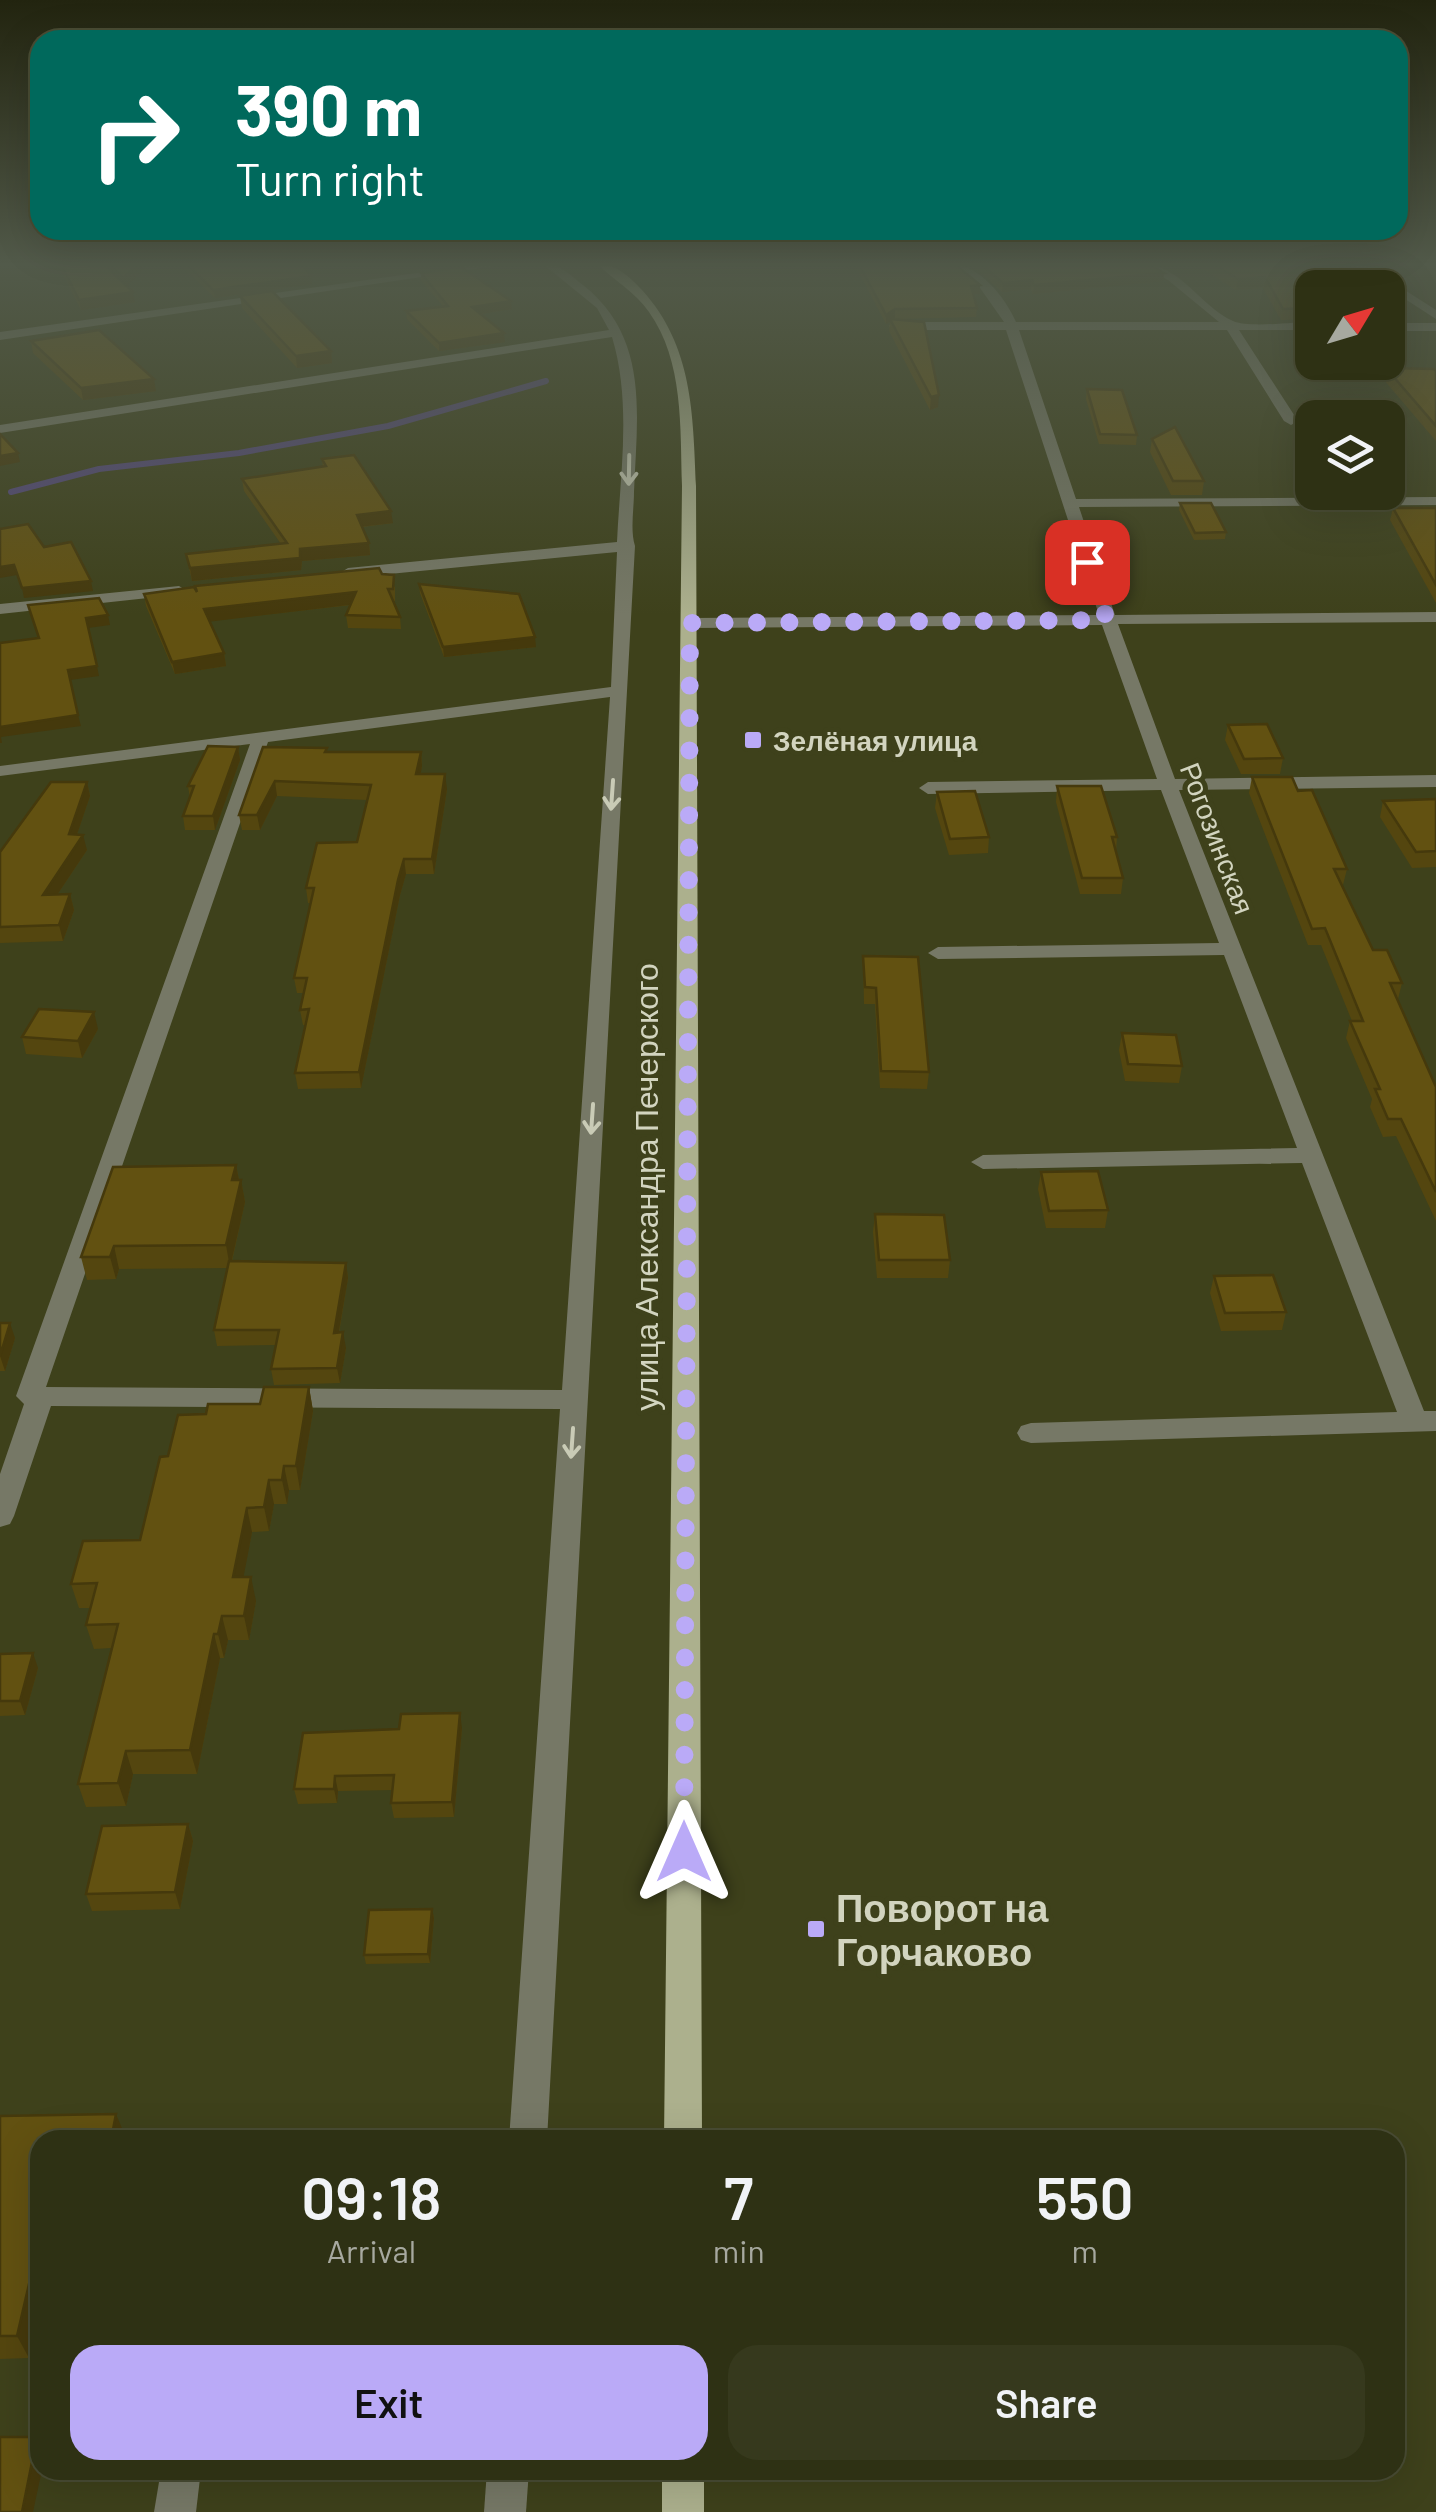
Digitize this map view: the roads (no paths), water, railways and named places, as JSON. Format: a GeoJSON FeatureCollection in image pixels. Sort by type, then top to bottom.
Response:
{"type":"FeatureCollection","features":[{"type":"Feature","properties":{"kind":"main road","name":"улица Александра Печерского"},"geometry":{"type":"LineString","coordinates":[[681,381],[689,486],[690,623],[683,2130]]}},
{"type":"Feature","properties":{"kind":"main road"},"geometry":{"type":"LineString","coordinates":[[683,2480],[683,2512]]}},
{"type":"Feature","properties":{"kind":"street"},"geometry":{"type":"LineString","coordinates":[[0,430],[313,381]]}},
{"type":"Feature","properties":{"kind":"street"},"geometry":{"type":"LineString","coordinates":[[529,2130],[619,691],[627,546],[629,381]]}},
{"type":"Feature","properties":{"kind":"street","name":"Рогозинская"},"geometry":{"type":"LineString","coordinates":[[1028,381],[1107,620],[1168,785],[1311,1155],[1425,1421]]}},
{"type":"Feature","properties":{"kind":"street"},"geometry":{"type":"LineString","coordinates":[[1266,381],[1290,420]]}},
{"type":"Feature","properties":{"kind":"street"},"geometry":{"type":"LineString","coordinates":[[1067,504],[1436,502]]}},
{"type":"Feature","properties":{"kind":"street"},"geometry":{"type":"LineString","coordinates":[[323,576],[627,546]]}},
{"type":"Feature","properties":{"kind":"street"},"geometry":{"type":"LineString","coordinates":[[0,609],[190,590]]}},
{"type":"Feature","properties":{"kind":"street"},"geometry":{"type":"LineString","coordinates":[[690,623],[1436,617]]}},
{"type":"Feature","properties":{"kind":"street"},"geometry":{"type":"LineString","coordinates":[[0,771],[619,691]]}},
{"type":"Feature","properties":{"kind":"street"},"geometry":{"type":"LineString","coordinates":[[261,737],[29,1396],[575,1400]]}},
{"type":"Feature","properties":{"kind":"street"},"geometry":{"type":"LineString","coordinates":[[928,788],[1436,782]]}},
{"type":"Feature","properties":{"kind":"street"},"geometry":{"type":"LineString","coordinates":[[938,953],[1231,949]]}},
{"type":"Feature","properties":{"kind":"street"},"geometry":{"type":"LineString","coordinates":[[983,1162],[1311,1155]]}},
{"type":"Feature","properties":{"kind":"street"},"geometry":{"type":"LineString","coordinates":[[0,1516],[40,1397]]}},
{"type":"Feature","properties":{"kind":"street"},"geometry":{"type":"LineString","coordinates":[[1031,1433],[1425,1421]]}},
{"type":"Feature","properties":{"kind":"street"},"geometry":{"type":"LineString","coordinates":[[175,2512],[180,2480]]}},
{"type":"Feature","properties":{"kind":"street"},"geometry":{"type":"LineString","coordinates":[[505,2512],[507,2480]]}},
{"type":"Feature","properties":{"kind":"waterway"},"geometry":{"type":"LineString","coordinates":[[11,492],[99,469],[239,453],[388,426],[545,381]]}},
{"type":"Feature","properties":{"kind":"place","name":"Зелёная улица"},"geometry":{"type":"Point","coordinates":[753,740]}},
{"type":"Feature","properties":{"kind":"place","name":"Поворот на Горчаково"},"geometry":{"type":"Point","coordinates":[816,1929]}}]}
